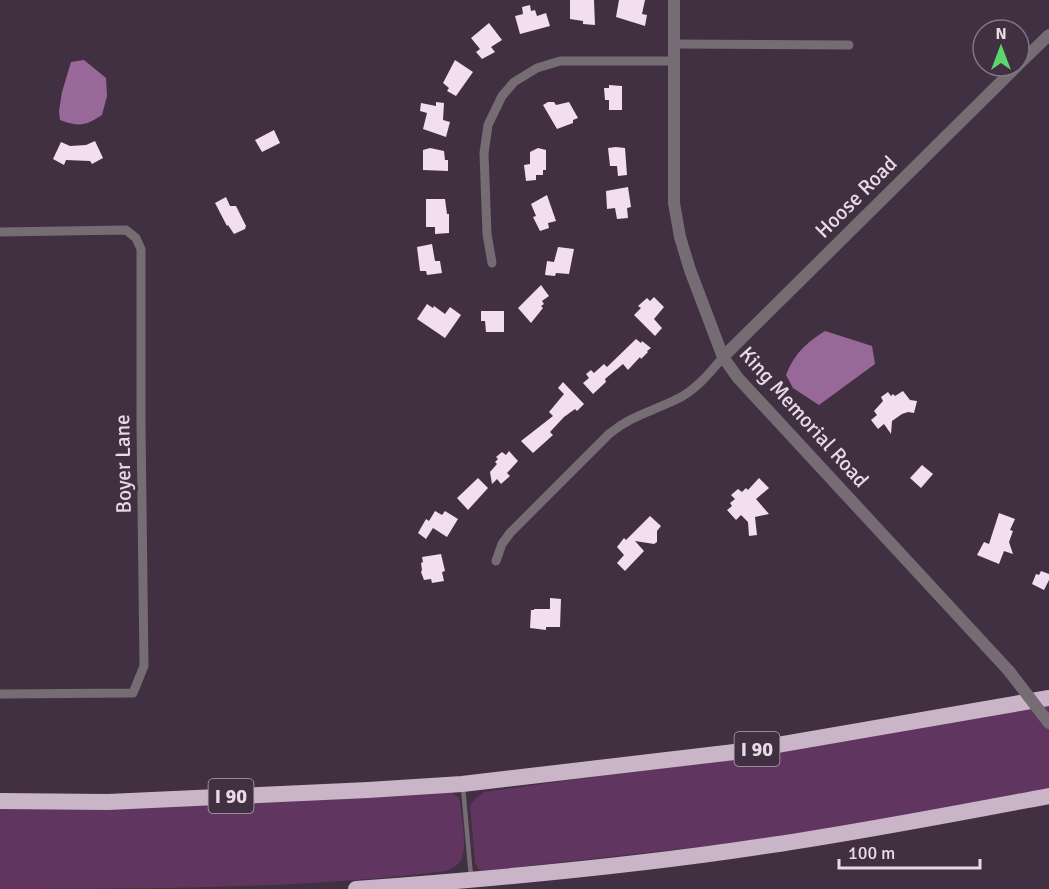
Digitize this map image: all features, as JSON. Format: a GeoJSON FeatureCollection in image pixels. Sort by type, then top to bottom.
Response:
{"type":"FeatureCollection","features":[{"type":"Feature","properties":{"kind":"highway","name":"I 90"},"geometry":{"type":"LineString","coordinates":[[0,801],[108,802],[462,784],[742,752],[1049,698]]}},
{"type":"Feature","properties":{"kind":"highway"},"geometry":{"type":"LineString","coordinates":[[356,889],[632,864],[758,848],[1049,796]]}},
{"type":"Feature","properties":{"kind":"street","name":"King Memorial Road"},"geometry":{"type":"LineString","coordinates":[[674,0],[674,203],[680,237],[690,270],[723,357],[752,394],[1009,671],[1049,723]]}},
{"type":"Feature","properties":{"kind":"street","name":"Hoose Road"},"geometry":{"type":"LineString","coordinates":[[1031,52],[1049,35]]}},
{"type":"Feature","properties":{"kind":"street"},"geometry":{"type":"LineString","coordinates":[[673,44],[849,45]]}},
{"type":"Feature","properties":{"kind":"street"},"geometry":{"type":"LineString","coordinates":[[492,263],[487,234],[484,153],[488,124],[502,96],[514,82],[537,68],[560,61],[673,61]]}},
{"type":"Feature","properties":{"kind":"street","name":"Hoose Road"},"geometry":{"type":"LineString","coordinates":[[723,357],[1005,78]]}},
{"type":"Feature","properties":{"kind":"street","name":"Boyer Lane"},"geometry":{"type":"LineString","coordinates":[[0,232],[126,230],[136,238],[141,249],[144,666],[134,693],[0,694]]}},
{"type":"Feature","properties":{"kind":"street"},"geometry":{"type":"LineString","coordinates":[[496,561],[502,544],[510,533],[609,434],[639,414],[676,400],[690,391],[711,372],[723,357]]}},
{"type":"Feature","properties":{"kind":"lane"},"geometry":{"type":"LineString","coordinates":[[462,784],[471,880]]}},
{"type":"Feature","properties":{"kind":"shaded area"},"geometry":{"type":"Polygon","coordinates":[[[84,60],[106,78],[107,96],[102,115],[86,123],[72,124],[60,120],[62,92],[71,62],[84,60]]]}},
{"type":"Feature","properties":{"kind":"shaded area"},"geometry":{"type":"Polygon","coordinates":[[[825,331],[872,346],[875,364],[819,405],[793,388],[786,375],[801,350],[825,331]]]}},
{"type":"Feature","properties":{"kind":"shaded area"},"geometry":{"type":"Polygon","coordinates":[[[1049,704],[1049,790],[846,826],[725,844],[483,871],[479,870],[475,863],[470,805],[484,792],[848,741],[1049,704]]]}},
{"type":"Feature","properties":{"kind":"shaded area"},"geometry":{"type":"Polygon","coordinates":[[[451,792],[460,801],[464,848],[460,862],[446,871],[279,885],[0,889],[0,809],[139,808],[451,792]]]}},
{"type":"Feature","properties":{"kind":"building"},"geometry":{"type":"Polygon","coordinates":[[[570,0],[594,0],[595,25],[583,24],[583,21],[570,19],[570,0]]]}},
{"type":"Feature","properties":{"kind":"building"},"geometry":{"type":"Polygon","coordinates":[[[619,0],[645,0],[642,14],[647,15],[645,26],[616,17],[619,0]]]}},
{"type":"Feature","properties":{"kind":"building"},"geometry":{"type":"Polygon","coordinates":[[[530,5],[531,11],[535,10],[537,16],[546,13],[550,26],[520,34],[515,16],[523,14],[522,7],[530,5]]]}},
{"type":"Feature","properties":{"kind":"building"},"geometry":{"type":"Polygon","coordinates":[[[489,23],[502,40],[491,47],[495,52],[482,59],[476,52],[480,49],[471,38],[489,23]]]}},
{"type":"Feature","properties":{"kind":"building"},"geometry":{"type":"Polygon","coordinates":[[[455,60],[473,72],[456,96],[447,91],[449,88],[443,83],[455,60]]]}},
{"type":"Feature","properties":{"kind":"building"},"geometry":{"type":"Polygon","coordinates":[[[609,85],[622,86],[622,110],[609,110],[609,100],[605,100],[604,88],[609,88],[609,85]]]}},
{"type":"Feature","properties":{"kind":"building"},"geometry":{"type":"Polygon","coordinates":[[[436,102],[444,103],[443,120],[450,122],[446,137],[423,129],[427,113],[420,111],[421,103],[436,106],[436,102]]]}},
{"type":"Feature","properties":{"kind":"building"},"geometry":{"type":"Polygon","coordinates":[[[554,102],[556,105],[569,102],[578,118],[573,120],[573,123],[557,129],[543,105],[554,102]]]}},
{"type":"Feature","properties":{"kind":"building"},"geometry":{"type":"Polygon","coordinates":[[[274,130],[280,143],[262,152],[255,140],[274,130]]]}},
{"type":"Feature","properties":{"kind":"building"},"geometry":{"type":"Polygon","coordinates":[[[95,141],[103,158],[92,164],[90,161],[66,160],[64,165],[53,159],[61,142],[70,146],[86,145],[95,141]]]}},
{"type":"Feature","properties":{"kind":"building"},"geometry":{"type":"Polygon","coordinates":[[[430,148],[444,151],[445,160],[448,160],[448,171],[423,170],[423,150],[430,148]]]}},
{"type":"Feature","properties":{"kind":"building"},"geometry":{"type":"Polygon","coordinates":[[[538,148],[546,150],[546,170],[543,170],[543,175],[536,175],[536,180],[526,181],[524,165],[530,164],[530,152],[538,148]]]}},
{"type":"Feature","properties":{"kind":"building"},"geometry":{"type":"Polygon","coordinates":[[[608,148],[625,148],[627,175],[618,176],[617,166],[610,166],[608,148]]]}},
{"type":"Feature","properties":{"kind":"building"},"geometry":{"type":"Polygon","coordinates":[[[628,187],[631,207],[627,208],[628,218],[617,219],[615,208],[607,209],[606,191],[628,187]]]}},
{"type":"Feature","properties":{"kind":"building"},"geometry":{"type":"Polygon","coordinates":[[[547,195],[556,221],[548,223],[549,228],[540,231],[533,217],[536,216],[531,204],[547,195]]]}},
{"type":"Feature","properties":{"kind":"building"},"geometry":{"type":"Polygon","coordinates":[[[226,197],[230,206],[236,206],[246,226],[245,229],[234,234],[215,203],[226,197]]]}},
{"type":"Feature","properties":{"kind":"building"},"geometry":{"type":"Polygon","coordinates":[[[426,199],[445,199],[447,214],[449,214],[449,233],[435,234],[435,227],[426,227],[426,199]]]}},
{"type":"Feature","properties":{"kind":"building"},"geometry":{"type":"Polygon","coordinates":[[[432,244],[435,261],[440,261],[442,273],[427,275],[426,271],[420,271],[417,247],[432,244]]]}},
{"type":"Feature","properties":{"kind":"building"},"geometry":{"type":"Polygon","coordinates":[[[558,247],[574,249],[569,274],[545,275],[547,261],[554,262],[558,247]]]}},
{"type":"Feature","properties":{"kind":"building"},"geometry":{"type":"Polygon","coordinates":[[[541,285],[549,296],[542,301],[543,308],[531,323],[518,308],[541,285]]]}},
{"type":"Feature","properties":{"kind":"building"},"geometry":{"type":"Polygon","coordinates":[[[654,297],[664,307],[654,319],[662,328],[655,336],[634,315],[641,308],[638,306],[647,298],[650,301],[654,297]]]}},
{"type":"Feature","properties":{"kind":"building"},"geometry":{"type":"Polygon","coordinates":[[[427,304],[445,314],[450,307],[461,315],[445,338],[417,319],[427,304]]]}},
{"type":"Feature","properties":{"kind":"building"},"geometry":{"type":"Polygon","coordinates":[[[481,311],[504,311],[504,332],[486,332],[485,321],[481,321],[481,311]]]}},
{"type":"Feature","properties":{"kind":"building"},"geometry":{"type":"Polygon","coordinates":[[[636,339],[651,348],[628,370],[623,364],[605,379],[606,382],[593,394],[583,383],[589,378],[586,374],[591,370],[594,373],[604,364],[607,367],[636,339]]]}},
{"type":"Feature","properties":{"kind":"building"},"geometry":{"type":"Polygon","coordinates":[[[563,382],[584,404],[577,411],[575,409],[564,417],[550,432],[553,435],[533,453],[521,441],[553,416],[549,412],[564,394],[558,388],[563,382]]]}},
{"type":"Feature","properties":{"kind":"building"},"geometry":{"type":"Polygon","coordinates":[[[903,391],[910,400],[917,401],[914,413],[902,414],[892,421],[891,434],[884,424],[878,429],[871,420],[877,415],[874,411],[883,401],[881,397],[888,392],[891,396],[893,394],[895,396],[903,391]]]}},
{"type":"Feature","properties":{"kind":"building"},"geometry":{"type":"Polygon","coordinates":[[[509,451],[518,461],[507,473],[510,476],[501,484],[497,479],[492,484],[490,472],[497,464],[496,457],[502,452],[506,455],[509,451]]]}},
{"type":"Feature","properties":{"kind":"building"},"geometry":{"type":"Polygon","coordinates":[[[922,465],[933,474],[921,488],[910,478],[922,465]]]}},
{"type":"Feature","properties":{"kind":"building"},"geometry":{"type":"Polygon","coordinates":[[[478,478],[488,488],[468,510],[457,498],[478,478]]]}},
{"type":"Feature","properties":{"kind":"building"},"geometry":{"type":"Polygon","coordinates":[[[759,478],[769,488],[756,499],[769,514],[755,517],[757,535],[749,536],[748,522],[741,515],[736,520],[727,510],[735,499],[731,495],[738,489],[742,492],[746,488],[748,490],[759,478]]]}},
{"type":"Feature","properties":{"kind":"building"},"geometry":{"type":"Polygon","coordinates":[[[435,511],[442,515],[445,511],[458,519],[447,537],[433,528],[426,539],[418,533],[426,519],[429,521],[435,511]]]}},
{"type":"Feature","properties":{"kind":"building"},"geometry":{"type":"Polygon","coordinates":[[[999,513],[1015,519],[1010,530],[1013,531],[1009,542],[1013,554],[1004,551],[999,564],[977,555],[984,542],[989,544],[999,513]]]}},
{"type":"Feature","properties":{"kind":"building"},"geometry":{"type":"Polygon","coordinates":[[[650,516],[661,526],[657,531],[657,542],[654,544],[635,541],[644,551],[625,571],[617,563],[624,555],[617,547],[650,516]]]}},
{"type":"Feature","properties":{"kind":"building"},"geometry":{"type":"Polygon","coordinates":[[[441,554],[445,571],[442,572],[444,581],[432,583],[431,579],[424,580],[421,572],[422,557],[441,554]]]}},
{"type":"Feature","properties":{"kind":"building"},"geometry":{"type":"Polygon","coordinates":[[[1041,571],[1049,574],[1044,590],[1032,584],[1036,574],[1039,575],[1041,571]]]}},
{"type":"Feature","properties":{"kind":"building"},"geometry":{"type":"Polygon","coordinates":[[[550,598],[561,599],[560,627],[546,627],[546,630],[530,628],[531,610],[550,609],[550,598]]]}}]}
